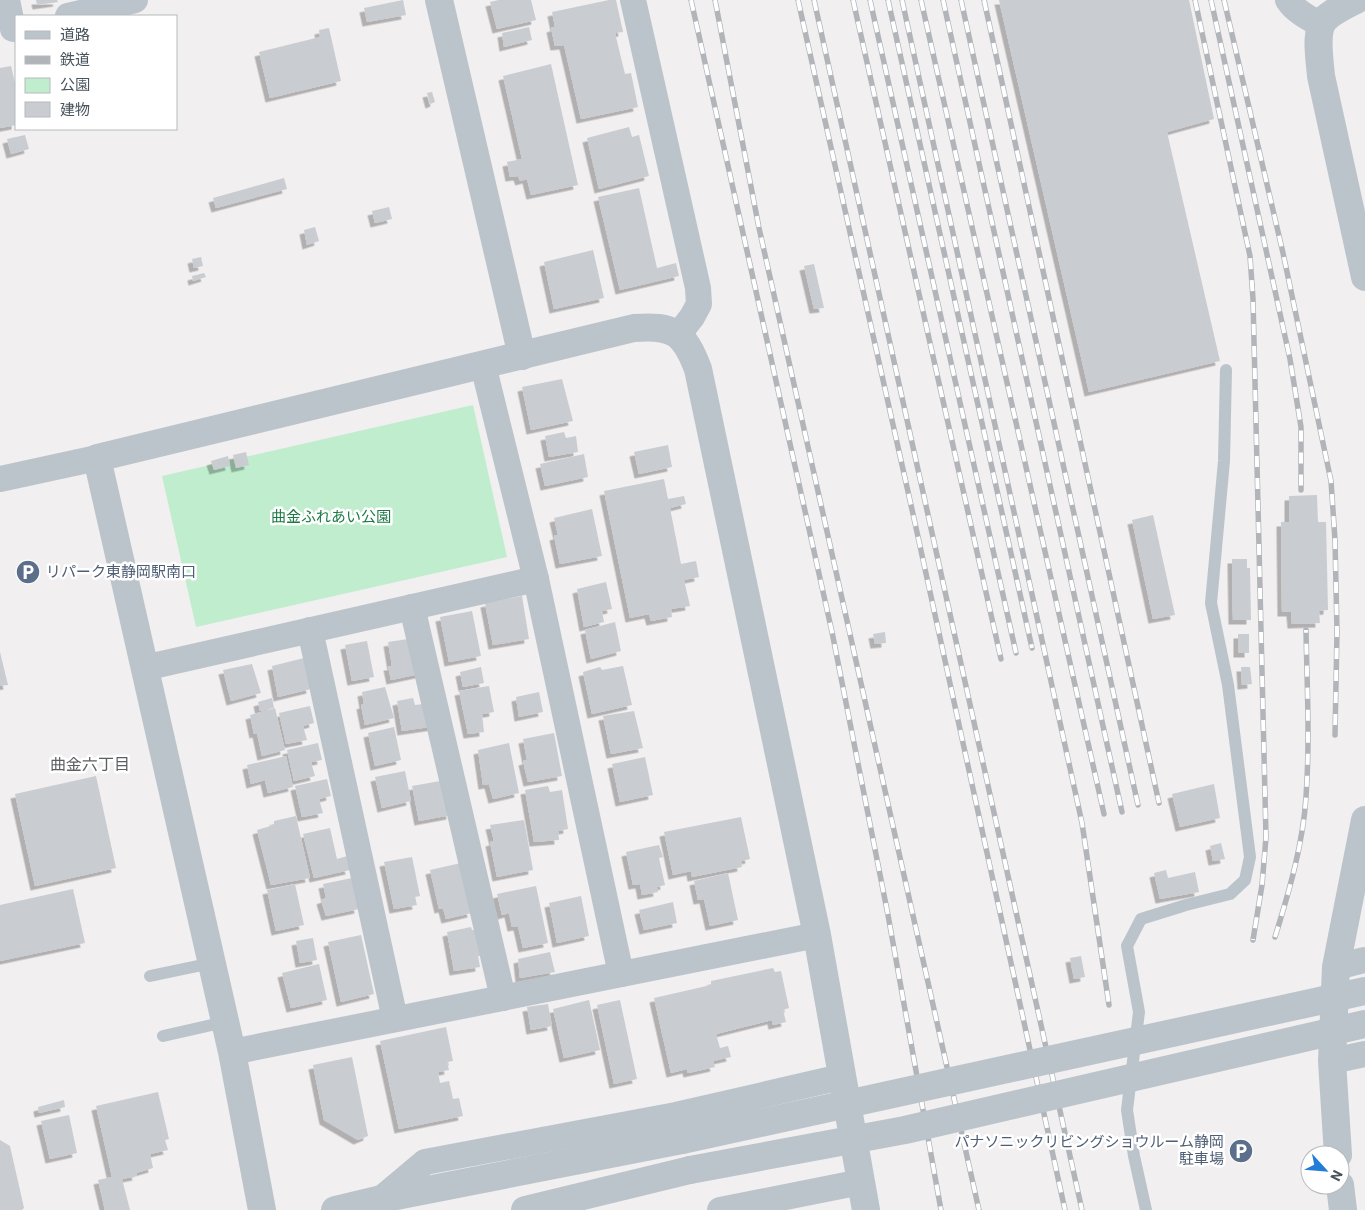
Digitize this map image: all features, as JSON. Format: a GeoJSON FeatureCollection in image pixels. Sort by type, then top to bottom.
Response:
{"type":"FeatureCollection","features":[{"type":"Feature","properties":{"kind":"street"},"geometry":{"type":"LineString","coordinates":[[8,0],[10,30]]}},
{"type":"Feature","properties":{"kind":"street"},"geometry":{"type":"LineString","coordinates":[[72,15],[134,0]]}},
{"type":"Feature","properties":{"kind":"street"},"geometry":{"type":"LineString","coordinates":[[439,0],[522,356]]}},
{"type":"Feature","properties":{"kind":"street"},"geometry":{"type":"LineString","coordinates":[[633,0],[698,288],[699,304],[692,318],[678,335]]}},
{"type":"Feature","properties":{"kind":"street"},"geometry":{"type":"LineString","coordinates":[[1288,0],[1292,6],[1320,25]]}},
{"type":"Feature","properties":{"kind":"street"},"geometry":{"type":"LineString","coordinates":[[1356,0],[1326,18],[1320,25],[1318,47],[1322,76],[1365,277]]}},
{"type":"Feature","properties":{"kind":"street"},"geometry":{"type":"LineString","coordinates":[[0,479],[97,458],[634,328],[663,328],[678,335],[691,349],[698,369],[817,935],[866,1210]]}},
{"type":"Feature","properties":{"kind":"street"},"geometry":{"type":"LineString","coordinates":[[483,366],[536,579],[622,974]]}},
{"type":"Feature","properties":{"kind":"street"},"geometry":{"type":"LineString","coordinates":[[97,458],[232,1052],[262,1210]]}},
{"type":"Feature","properties":{"kind":"street"},"geometry":{"type":"LineString","coordinates":[[144,668],[536,579]]}},
{"type":"Feature","properties":{"kind":"street"},"geometry":{"type":"LineString","coordinates":[[412,607],[503,998]]}},
{"type":"Feature","properties":{"kind":"street"},"geometry":{"type":"LineString","coordinates":[[310,630],[395,1019]]}},
{"type":"Feature","properties":{"kind":"street"},"geometry":{"type":"LineString","coordinates":[[1337,1145],[1332,1061],[1336,967],[1365,820]]}},
{"type":"Feature","properties":{"kind":"street"},"geometry":{"type":"LineString","coordinates":[[232,1052],[817,935]]}},
{"type":"Feature","properties":{"kind":"street"},"geometry":{"type":"LineString","coordinates":[[1336,967],[1365,960]]}},
{"type":"Feature","properties":{"kind":"street"},"geometry":{"type":"LineString","coordinates":[[335,1210],[381,1199],[682,1140],[1365,991]]}},
{"type":"Feature","properties":{"kind":"street"},"geometry":{"type":"LineString","coordinates":[[525,1210],[690,1170],[905,1130],[1365,1024]]}},
{"type":"Feature","properties":{"kind":"street"},"geometry":{"type":"LineString","coordinates":[[1332,1061],[1365,1054]]}},
{"type":"Feature","properties":{"kind":"street"},"geometry":{"type":"LineString","coordinates":[[381,1199],[425,1162],[676,1115],[842,1077]]}},
{"type":"Feature","properties":{"kind":"street"},"geometry":{"type":"LineString","coordinates":[[720,1210],[861,1182]]}},
{"type":"Feature","properties":{"kind":"street"},"geometry":{"type":"LineString","coordinates":[[1341,1195],[1343,1210]]}},
{"type":"Feature","properties":{"kind":"lane"},"geometry":{"type":"LineString","coordinates":[[1146,1210],[1134,1156],[1127,1110],[1139,1012],[1127,946],[1141,919],[1230,894],[1245,880],[1250,857],[1228,685],[1211,603],[1224,461],[1226,370]]}},
{"type":"Feature","properties":{"kind":"lane"},"geometry":{"type":"LineString","coordinates":[[150,976],[212,963]]}},
{"type":"Feature","properties":{"kind":"lane"},"geometry":{"type":"LineString","coordinates":[[163,1036],[225,1022]]}},
{"type":"Feature","properties":{"kind":"green space","name":"曲金ふれあい公園"},"geometry":{"type":"Polygon","coordinates":[[[473,405],[507,557],[196,627],[162,476],[473,405]]]}},
{"type":"Feature","properties":{"kind":"building"},"geometry":{"type":"Polygon","coordinates":[[[36,0],[57,0],[58,2],[37,5],[36,0]]]}},
{"type":"Feature","properties":{"kind":"building"},"geometry":{"type":"Polygon","coordinates":[[[403,0],[406,15],[367,22],[364,8],[403,0]]]}},
{"type":"Feature","properties":{"kind":"building"},"geometry":{"type":"Polygon","coordinates":[[[499,0],[531,0],[536,20],[497,29],[490,2],[499,0]]]}},
{"type":"Feature","properties":{"kind":"building"},"geometry":{"type":"Polygon","coordinates":[[[616,0],[623,32],[615,33],[625,74],[631,73],[638,107],[581,119],[564,45],[555,46],[551,28],[555,27],[552,12],[616,0]]]}},
{"type":"Feature","properties":{"kind":"building"},"geometry":{"type":"Polygon","coordinates":[[[999,0],[1189,0],[1214,119],[1167,132],[1220,361],[1089,392],[999,0]]]}},
{"type":"Feature","properties":{"kind":"building"},"geometry":{"type":"Polygon","coordinates":[[[529,27],[532,40],[504,47],[502,33],[529,27]]]}},
{"type":"Feature","properties":{"kind":"building"},"geometry":{"type":"Polygon","coordinates":[[[329,28],[341,81],[270,98],[259,52],[320,37],[319,30],[329,28]]]}},
{"type":"Feature","properties":{"kind":"building"},"geometry":{"type":"Polygon","coordinates":[[[551,64],[578,185],[531,195],[527,179],[520,181],[518,176],[510,177],[507,162],[522,159],[503,76],[551,64]]]}},
{"type":"Feature","properties":{"kind":"building"},"geometry":{"type":"Polygon","coordinates":[[[11,66],[15,83],[15,125],[0,128],[0,68],[11,66]]]}},
{"type":"Feature","properties":{"kind":"building"},"geometry":{"type":"Polygon","coordinates":[[[432,92],[435,102],[430,104],[427,93],[432,92]]]}},
{"type":"Feature","properties":{"kind":"building"},"geometry":{"type":"Polygon","coordinates":[[[629,127],[632,137],[639,135],[649,176],[599,189],[587,138],[629,127]]]}},
{"type":"Feature","properties":{"kind":"building"},"geometry":{"type":"Polygon","coordinates":[[[25,135],[29,149],[11,154],[7,139],[25,135]]]}},
{"type":"Feature","properties":{"kind":"building"},"geometry":{"type":"Polygon","coordinates":[[[284,178],[287,189],[216,208],[213,198],[284,178]]]}},
{"type":"Feature","properties":{"kind":"building"},"geometry":{"type":"Polygon","coordinates":[[[639,188],[657,268],[676,263],[679,276],[620,290],[598,197],[639,188]]]}},
{"type":"Feature","properties":{"kind":"building"},"geometry":{"type":"Polygon","coordinates":[[[389,207],[392,219],[375,223],[372,211],[389,207]]]}},
{"type":"Feature","properties":{"kind":"building"},"geometry":{"type":"Polygon","coordinates":[[[315,227],[319,241],[307,245],[304,230],[315,227]]]}},
{"type":"Feature","properties":{"kind":"building"},"geometry":{"type":"Polygon","coordinates":[[[593,250],[604,298],[554,309],[544,262],[593,250]]]}},
{"type":"Feature","properties":{"kind":"building"},"geometry":{"type":"Polygon","coordinates":[[[201,257],[203,266],[194,268],[192,259],[201,257]]]}},
{"type":"Feature","properties":{"kind":"building"},"geometry":{"type":"Polygon","coordinates":[[[814,264],[824,308],[814,309],[804,266],[814,264]]]}},
{"type":"Feature","properties":{"kind":"building"},"geometry":{"type":"Polygon","coordinates":[[[204,273],[206,277],[193,281],[192,276],[204,273]]]}},
{"type":"Feature","properties":{"kind":"building"},"geometry":{"type":"Polygon","coordinates":[[[562,379],[573,421],[531,430],[522,387],[562,379]]]}},
{"type":"Feature","properties":{"kind":"building"},"geometry":{"type":"Polygon","coordinates":[[[564,432],[566,438],[576,436],[578,452],[549,457],[545,436],[564,432]]]}},
{"type":"Feature","properties":{"kind":"building"},"geometry":{"type":"Polygon","coordinates":[[[668,445],[672,467],[639,474],[634,452],[668,445]]]}},
{"type":"Feature","properties":{"kind":"building"},"geometry":{"type":"Polygon","coordinates":[[[246,452],[249,465],[236,468],[233,455],[246,452]]]}},
{"type":"Feature","properties":{"kind":"building"},"geometry":{"type":"Polygon","coordinates":[[[584,454],[588,477],[545,486],[540,464],[584,454]]]}},
{"type":"Feature","properties":{"kind":"building"},"geometry":{"type":"Polygon","coordinates":[[[228,456],[230,466],[214,470],[211,461],[228,456]]]}},
{"type":"Feature","properties":{"kind":"building"},"geometry":{"type":"Polygon","coordinates":[[[664,479],[668,499],[684,496],[686,504],[670,508],[681,564],[696,561],[699,577],[684,580],[690,606],[671,609],[672,617],[651,621],[649,614],[630,618],[604,491],[664,479]]]}},
{"type":"Feature","properties":{"kind":"building"},"geometry":{"type":"Polygon","coordinates":[[[1317,495],[1318,522],[1326,522],[1328,610],[1319,611],[1320,623],[1292,624],[1291,612],[1282,612],[1281,522],[1289,522],[1289,496],[1317,495]]]}},
{"type":"Feature","properties":{"kind":"building"},"geometry":{"type":"Polygon","coordinates":[[[592,509],[602,556],[560,564],[554,536],[558,535],[554,518],[592,509]]]}},
{"type":"Feature","properties":{"kind":"building"},"geometry":{"type":"Polygon","coordinates":[[[1153,515],[1175,615],[1153,619],[1132,520],[1153,515]]]}},
{"type":"Feature","properties":{"kind":"building"},"geometry":{"type":"Polygon","coordinates":[[[1232,559],[1247,559],[1247,568],[1250,568],[1251,620],[1233,620],[1232,559]]]}},
{"type":"Feature","properties":{"kind":"building"},"geometry":{"type":"Polygon","coordinates":[[[606,582],[612,609],[602,611],[604,622],[584,627],[577,589],[606,582]]]}},
{"type":"Feature","properties":{"kind":"building"},"geometry":{"type":"Polygon","coordinates":[[[522,596],[529,639],[493,645],[485,603],[522,596]]]}},
{"type":"Feature","properties":{"kind":"building"},"geometry":{"type":"Polygon","coordinates":[[[472,611],[481,656],[449,662],[440,617],[472,611]]]}},
{"type":"Feature","properties":{"kind":"building"},"geometry":{"type":"Polygon","coordinates":[[[615,622],[621,651],[591,659],[585,630],[615,622]]]}},
{"type":"Feature","properties":{"kind":"building"},"geometry":{"type":"Polygon","coordinates":[[[885,632],[886,643],[875,644],[873,634],[885,632]]]}},
{"type":"Feature","properties":{"kind":"building"},"geometry":{"type":"Polygon","coordinates":[[[1238,634],[1249,634],[1249,653],[1238,653],[1238,634]]]}},
{"type":"Feature","properties":{"kind":"building"},"geometry":{"type":"Polygon","coordinates":[[[415,638],[424,673],[391,680],[388,666],[392,666],[388,642],[415,638]]]}},
{"type":"Feature","properties":{"kind":"building"},"geometry":{"type":"Polygon","coordinates":[[[367,641],[374,677],[352,681],[345,645],[367,641]]]}},
{"type":"Feature","properties":{"kind":"building"},"geometry":{"type":"Polygon","coordinates":[[[0,652],[8,685],[0,686],[0,652]]]}},
{"type":"Feature","properties":{"kind":"building"},"geometry":{"type":"Polygon","coordinates":[[[304,658],[311,689],[278,697],[272,666],[304,658]]]}},
{"type":"Feature","properties":{"kind":"building"},"geometry":{"type":"Polygon","coordinates":[[[252,664],[261,693],[231,701],[223,670],[252,664]]]}},
{"type":"Feature","properties":{"kind":"building"},"geometry":{"type":"Polygon","coordinates":[[[623,666],[632,705],[592,714],[583,672],[600,667],[602,670],[623,666]]]}},
{"type":"Feature","properties":{"kind":"building"},"geometry":{"type":"Polygon","coordinates":[[[481,667],[484,683],[463,687],[460,672],[481,667]]]}},
{"type":"Feature","properties":{"kind":"building"},"geometry":{"type":"Polygon","coordinates":[[[1241,667],[1250,667],[1252,684],[1242,685],[1241,667]]]}},
{"type":"Feature","properties":{"kind":"building"},"geometry":{"type":"Polygon","coordinates":[[[489,686],[494,712],[482,714],[484,732],[468,734],[459,691],[489,686]]]}},
{"type":"Feature","properties":{"kind":"building"},"geometry":{"type":"Polygon","coordinates":[[[385,687],[394,718],[365,725],[361,705],[364,704],[362,692],[385,687]]]}},
{"type":"Feature","properties":{"kind":"building"},"geometry":{"type":"Polygon","coordinates":[[[539,692],[543,712],[519,717],[516,697],[539,692]]]}},
{"type":"Feature","properties":{"kind":"building"},"geometry":{"type":"Polygon","coordinates":[[[272,698],[274,708],[260,711],[258,702],[272,698]]]}},
{"type":"Feature","properties":{"kind":"building"},"geometry":{"type":"Polygon","coordinates":[[[413,698],[415,705],[432,703],[436,726],[402,731],[397,701],[413,698]]]}},
{"type":"Feature","properties":{"kind":"building"},"geometry":{"type":"Polygon","coordinates":[[[310,706],[314,723],[303,726],[307,740],[286,744],[279,713],[310,706]]]}},
{"type":"Feature","properties":{"kind":"building"},"geometry":{"type":"Polygon","coordinates":[[[275,708],[285,750],[262,756],[257,733],[254,734],[250,715],[275,708]]]}},
{"type":"Feature","properties":{"kind":"building"},"geometry":{"type":"Polygon","coordinates":[[[634,711],[643,748],[611,754],[603,716],[634,711]]]}},
{"type":"Feature","properties":{"kind":"building"},"geometry":{"type":"Polygon","coordinates":[[[394,727],[401,760],[375,766],[368,733],[394,727]]]}},
{"type":"Feature","properties":{"kind":"building"},"geometry":{"type":"Polygon","coordinates":[[[554,733],[562,776],[528,782],[523,761],[527,760],[523,739],[554,733]]]}},
{"type":"Feature","properties":{"kind":"building"},"geometry":{"type":"Polygon","coordinates":[[[318,743],[322,760],[311,762],[315,776],[294,781],[287,750],[318,743]]]}},
{"type":"Feature","properties":{"kind":"building"},"geometry":{"type":"Polygon","coordinates":[[[509,743],[519,793],[493,799],[489,784],[483,785],[478,750],[509,743]]]}},
{"type":"Feature","properties":{"kind":"building"},"geometry":{"type":"Polygon","coordinates":[[[286,756],[293,787],[268,793],[265,780],[251,784],[247,765],[286,756]]]}},
{"type":"Feature","properties":{"kind":"building"},"geometry":{"type":"Polygon","coordinates":[[[645,757],[653,795],[620,802],[612,764],[645,757]]]}},
{"type":"Feature","properties":{"kind":"building"},"geometry":{"type":"Polygon","coordinates":[[[405,771],[411,801],[382,808],[375,777],[405,771]]]}},
{"type":"Feature","properties":{"kind":"building"},"geometry":{"type":"Polygon","coordinates":[[[96,776],[116,868],[35,886],[15,794],[96,776]]]}},
{"type":"Feature","properties":{"kind":"building"},"geometry":{"type":"Polygon","coordinates":[[[327,779],[331,796],[319,799],[323,813],[302,817],[295,786],[327,779]]]}},
{"type":"Feature","properties":{"kind":"building"},"geometry":{"type":"Polygon","coordinates":[[[446,780],[451,815],[419,821],[412,786],[446,780]]]}},
{"type":"Feature","properties":{"kind":"building"},"geometry":{"type":"Polygon","coordinates":[[[1214,784],[1220,818],[1180,827],[1172,794],[1214,784]]]}},
{"type":"Feature","properties":{"kind":"building"},"geometry":{"type":"Polygon","coordinates":[[[548,786],[550,792],[562,790],[568,829],[558,831],[559,840],[534,842],[525,790],[548,786]]]}},
{"type":"Feature","properties":{"kind":"building"},"geometry":{"type":"Polygon","coordinates":[[[296,816],[310,878],[271,885],[257,830],[274,825],[274,821],[296,816]]]}},
{"type":"Feature","properties":{"kind":"building"},"geometry":{"type":"Polygon","coordinates":[[[741,817],[750,859],[741,861],[742,867],[692,877],[691,871],[673,875],[664,832],[741,817]]]}},
{"type":"Feature","properties":{"kind":"building"},"geometry":{"type":"Polygon","coordinates":[[[524,820],[533,870],[497,877],[490,842],[494,841],[490,825],[524,820]]]}},
{"type":"Feature","properties":{"kind":"building"},"geometry":{"type":"Polygon","coordinates":[[[330,828],[337,859],[347,856],[350,870],[314,878],[303,834],[330,828]]]}},
{"type":"Feature","properties":{"kind":"building"},"geometry":{"type":"Polygon","coordinates":[[[1221,843],[1225,859],[1213,861],[1210,846],[1221,843]]]}},
{"type":"Feature","properties":{"kind":"building"},"geometry":{"type":"Polygon","coordinates":[[[659,845],[663,857],[659,858],[665,885],[657,887],[658,892],[642,895],[640,884],[633,885],[626,852],[659,845]]]}},
{"type":"Feature","properties":{"kind":"building"},"geometry":{"type":"Polygon","coordinates":[[[412,857],[420,896],[415,897],[417,905],[394,909],[384,862],[412,857]]]}},
{"type":"Feature","properties":{"kind":"building"},"geometry":{"type":"Polygon","coordinates":[[[461,863],[472,913],[446,919],[443,908],[439,909],[430,870],[461,863]]]}},
{"type":"Feature","properties":{"kind":"building"},"geometry":{"type":"Polygon","coordinates":[[[1166,870],[1168,878],[1195,872],[1199,892],[1160,899],[1154,873],[1166,870]]]}},
{"type":"Feature","properties":{"kind":"building"},"geometry":{"type":"Polygon","coordinates":[[[728,873],[738,920],[710,926],[704,899],[698,900],[694,881],[728,873]]]}},
{"type":"Feature","properties":{"kind":"building"},"geometry":{"type":"Polygon","coordinates":[[[352,878],[359,909],[326,916],[321,900],[326,898],[323,884],[352,878]]]}},
{"type":"Feature","properties":{"kind":"building"},"geometry":{"type":"Polygon","coordinates":[[[295,884],[304,925],[276,931],[267,890],[295,884]]]}},
{"type":"Feature","properties":{"kind":"building"},"geometry":{"type":"Polygon","coordinates":[[[536,886],[548,943],[523,948],[518,926],[512,927],[509,913],[502,915],[497,894],[536,886]]]}},
{"type":"Feature","properties":{"kind":"building"},"geometry":{"type":"Polygon","coordinates":[[[73,889],[85,943],[0,961],[0,905],[73,889]]]}},
{"type":"Feature","properties":{"kind":"building"},"geometry":{"type":"Polygon","coordinates":[[[581,896],[589,936],[557,943],[549,903],[581,896]]]}},
{"type":"Feature","properties":{"kind":"building"},"geometry":{"type":"Polygon","coordinates":[[[673,902],[677,923],[644,930],[639,910],[673,902]]]}},
{"type":"Feature","properties":{"kind":"building"},"geometry":{"type":"Polygon","coordinates":[[[471,927],[472,930],[478,930],[482,956],[478,956],[480,967],[454,971],[447,932],[471,927]]]}},
{"type":"Feature","properties":{"kind":"building"},"geometry":{"type":"Polygon","coordinates":[[[361,935],[374,994],[341,1002],[328,942],[361,935]]]}},
{"type":"Feature","properties":{"kind":"building"},"geometry":{"type":"Polygon","coordinates":[[[313,938],[317,960],[300,963],[296,941],[313,938]]]}},
{"type":"Feature","properties":{"kind":"building"},"geometry":{"type":"Polygon","coordinates":[[[550,952],[555,972],[520,978],[518,959],[550,952]]]}},
{"type":"Feature","properties":{"kind":"building"},"geometry":{"type":"Polygon","coordinates":[[[1081,956],[1085,977],[1074,979],[1070,958],[1081,956]]]}},
{"type":"Feature","properties":{"kind":"building"},"geometry":{"type":"Polygon","coordinates":[[[319,964],[327,1000],[291,1008],[282,973],[319,964]]]}},
{"type":"Feature","properties":{"kind":"building"},"geometry":{"type":"Polygon","coordinates":[[[773,968],[775,972],[781,971],[789,1008],[783,1010],[786,1022],[773,1025],[772,1020],[716,1034],[720,1048],[728,1046],[731,1057],[713,1061],[715,1067],[688,1073],[687,1069],[671,1073],[654,998],[711,985],[711,981],[773,968]]]}},
{"type":"Feature","properties":{"kind":"building"},"geometry":{"type":"Polygon","coordinates":[[[589,1000],[600,1050],[564,1058],[553,1009],[589,1000]]]}},
{"type":"Feature","properties":{"kind":"building"},"geometry":{"type":"Polygon","coordinates":[[[620,1000],[637,1079],[614,1084],[597,1005],[620,1000]]]}},
{"type":"Feature","properties":{"kind":"building"},"geometry":{"type":"Polygon","coordinates":[[[548,1004],[552,1026],[531,1030],[527,1007],[548,1004]]]}},
{"type":"Feature","properties":{"kind":"building"},"geometry":{"type":"Polygon","coordinates":[[[446,1027],[453,1061],[447,1062],[449,1070],[438,1072],[440,1083],[449,1081],[453,1099],[459,1098],[463,1116],[399,1129],[380,1041],[446,1027]]]}},
{"type":"Feature","properties":{"kind":"building"},"geometry":{"type":"Polygon","coordinates":[[[352,1057],[368,1136],[358,1140],[324,1120],[313,1065],[352,1057]]]}},
{"type":"Feature","properties":{"kind":"building"},"geometry":{"type":"Polygon","coordinates":[[[158,1092],[169,1139],[165,1140],[168,1150],[150,1154],[153,1168],[136,1173],[137,1176],[122,1179],[130,1210],[105,1210],[98,1180],[112,1177],[96,1106],[158,1092]]]}},
{"type":"Feature","properties":{"kind":"building"},"geometry":{"type":"Polygon","coordinates":[[[64,1100],[65,1107],[39,1113],[38,1107],[64,1100]]]}},
{"type":"Feature","properties":{"kind":"building"},"geometry":{"type":"Polygon","coordinates":[[[69,1115],[77,1153],[50,1159],[41,1121],[69,1115]]]}},
{"type":"Feature","properties":{"kind":"building"},"geometry":{"type":"Polygon","coordinates":[[[0,1140],[10,1146],[24,1208],[22,1210],[0,1210],[0,1140]]]}},
{"type":"Feature","properties":{"kind":"railway"},"geometry":{"type":"LineString","coordinates":[[691,0],[832,632],[888,915],[941,1210]]}},
{"type":"Feature","properties":{"kind":"railway"},"geometry":{"type":"LineString","coordinates":[[715,0],[759,228],[979,1210]]}},
{"type":"Feature","properties":{"kind":"railway"},"geometry":{"type":"LineString","coordinates":[[798,0],[913,514],[1065,1210]]}},
{"type":"Feature","properties":{"kind":"railway"},"geometry":{"type":"LineString","coordinates":[[814,0],[1082,1210]]}},
{"type":"Feature","properties":{"kind":"railway"},"geometry":{"type":"LineString","coordinates":[[853,0],[1001,659]]}},
{"type":"Feature","properties":{"kind":"railway"},"geometry":{"type":"LineString","coordinates":[[870,0],[1016,653]]}},
{"type":"Feature","properties":{"kind":"railway"},"geometry":{"type":"LineString","coordinates":[[888,0],[1032,648]]}},
{"type":"Feature","properties":{"kind":"railway"},"geometry":{"type":"LineString","coordinates":[[902,0],[1082,823],[1109,1005]]}},
{"type":"Feature","properties":{"kind":"railway"},"geometry":{"type":"LineString","coordinates":[[921,0],[1104,814]]}},
{"type":"Feature","properties":{"kind":"railway"},"geometry":{"type":"LineString","coordinates":[[943,0],[1122,812]]}},
{"type":"Feature","properties":{"kind":"railway"},"geometry":{"type":"LineString","coordinates":[[961,0],[1138,805]]}},
{"type":"Feature","properties":{"kind":"railway"},"geometry":{"type":"LineString","coordinates":[[984,0],[1159,803]]}},
{"type":"Feature","properties":{"kind":"railway"},"geometry":{"type":"LineString","coordinates":[[1195,0],[1250,256],[1253,299],[1266,837],[1262,885],[1253,940]]}},
{"type":"Feature","properties":{"kind":"railway"},"geometry":{"type":"LineString","coordinates":[[1211,0],[1290,359],[1301,427],[1301,490]]}},
{"type":"Feature","properties":{"kind":"railway"},"geometry":{"type":"LineString","coordinates":[[1224,0],[1283,253],[1331,481],[1335,540],[1337,632],[1335,735]]}},
{"type":"Feature","properties":{"kind":"railway"},"geometry":{"type":"LineString","coordinates":[[1275,937],[1295,868],[1304,815],[1308,734],[1306,630]]}},
{"type":"Feature","properties":{"kind":"place","name":"リパーク東静岡駅南口"},"geometry":{"type":"Point","coordinates":[28,572]}},
{"type":"Feature","properties":{"kind":"place","name":"パナソニックリビングショウルーム静岡 駐車場"},"geometry":{"type":"Point","coordinates":[1241,1151]}},
{"type":"Feature","properties":{"kind":"district","name":"曲金六丁目"},"geometry":{"type":"Point","coordinates":[90,764]}}]}
